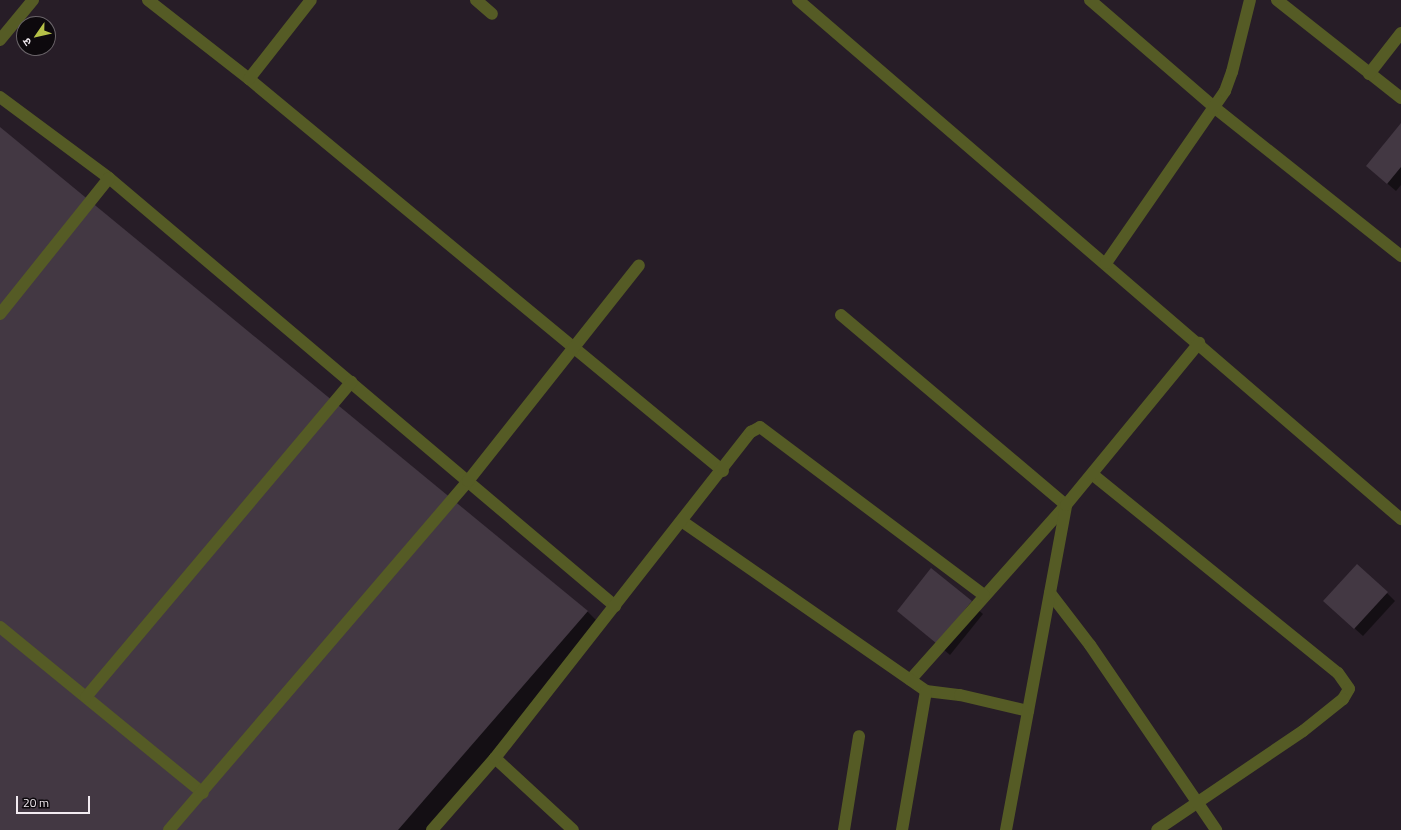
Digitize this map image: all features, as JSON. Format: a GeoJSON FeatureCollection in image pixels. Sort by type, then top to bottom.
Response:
{"type":"FeatureCollection","features":[{"type":"Feature","properties":{"kind":"street"},"geometry":{"type":"LineString","coordinates":[[0,40],[33,0]]}},
{"type":"Feature","properties":{"kind":"street"},"geometry":{"type":"LineString","coordinates":[[148,0],[248,79],[723,471]]}},
{"type":"Feature","properties":{"kind":"street"},"geometry":{"type":"LineString","coordinates":[[248,79],[311,0]]}},
{"type":"Feature","properties":{"kind":"street"},"geometry":{"type":"LineString","coordinates":[[476,0],[492,14]]}},
{"type":"Feature","properties":{"kind":"street"},"geometry":{"type":"LineString","coordinates":[[798,0],[1199,343],[1401,519]]}},
{"type":"Feature","properties":{"kind":"street"},"geometry":{"type":"LineString","coordinates":[[1090,0],[1215,108],[1401,256]]}},
{"type":"Feature","properties":{"kind":"street"},"geometry":{"type":"LineString","coordinates":[[1106,263],[1215,108],[1232,72],[1250,0]]}},
{"type":"Feature","properties":{"kind":"street"},"geometry":{"type":"LineString","coordinates":[[1277,0],[1290,5],[1369,74],[1401,98]]}},
{"type":"Feature","properties":{"kind":"street"},"geometry":{"type":"LineString","coordinates":[[1369,74],[1401,34]]}},
{"type":"Feature","properties":{"kind":"street"},"geometry":{"type":"LineString","coordinates":[[0,97],[109,178],[615,606]]}},
{"type":"Feature","properties":{"kind":"street"},"geometry":{"type":"LineString","coordinates":[[0,314],[109,178]]}},
{"type":"Feature","properties":{"kind":"street"},"geometry":{"type":"LineString","coordinates":[[169,830],[468,481],[639,265]]}},
{"type":"Feature","properties":{"kind":"street"},"geometry":{"type":"LineString","coordinates":[[841,315],[1066,505]]}},
{"type":"Feature","properties":{"kind":"street"},"geometry":{"type":"LineString","coordinates":[[910,680],[984,595],[1066,505],[1199,343]]}},
{"type":"Feature","properties":{"kind":"street"},"geometry":{"type":"LineString","coordinates":[[86,697],[351,382]]}},
{"type":"Feature","properties":{"kind":"street"},"geometry":{"type":"LineString","coordinates":[[432,830],[495,758],[683,522],[751,432],[762,427],[984,595]]}},
{"type":"Feature","properties":{"kind":"street"},"geometry":{"type":"LineString","coordinates":[[1092,474],[1338,673],[1349,687],[1346,697],[1303,732],[1200,804],[1157,830]]}},
{"type":"Feature","properties":{"kind":"street"},"geometry":{"type":"LineString","coordinates":[[1006,830],[1066,505]]}},
{"type":"Feature","properties":{"kind":"street"},"geometry":{"type":"LineString","coordinates":[[683,522],[926,691],[960,695],[1028,711]]}},
{"type":"Feature","properties":{"kind":"street"},"geometry":{"type":"LineString","coordinates":[[1050,593],[1090,645],[1200,804],[1216,830]]}},
{"type":"Feature","properties":{"kind":"street"},"geometry":{"type":"LineString","coordinates":[[0,627],[203,792]]}},
{"type":"Feature","properties":{"kind":"street"},"geometry":{"type":"LineString","coordinates":[[902,830],[926,691]]}},
{"type":"Feature","properties":{"kind":"street"},"geometry":{"type":"LineString","coordinates":[[844,830],[859,736]]}},
{"type":"Feature","properties":{"kind":"street"},"geometry":{"type":"LineString","coordinates":[[495,758],[573,830]]}},
{"type":"Feature","properties":{"kind":"building"},"geometry":{"type":"Polygon","coordinates":[[[1401,123],[1401,167],[1387,184],[1366,166],[1401,123]]]}},
{"type":"Feature","properties":{"kind":"building"},"geometry":{"type":"Polygon","coordinates":[[[0,127],[588,611],[398,830],[0,830],[0,127]]]}},
{"type":"Feature","properties":{"kind":"building"},"geometry":{"type":"Polygon","coordinates":[[[1357,564],[1388,592],[1354,629],[1323,601],[1357,564]]]}},
{"type":"Feature","properties":{"kind":"building"},"geometry":{"type":"Polygon","coordinates":[[[931,568],[972,601],[937,644],[897,611],[931,568]]]}}]}
